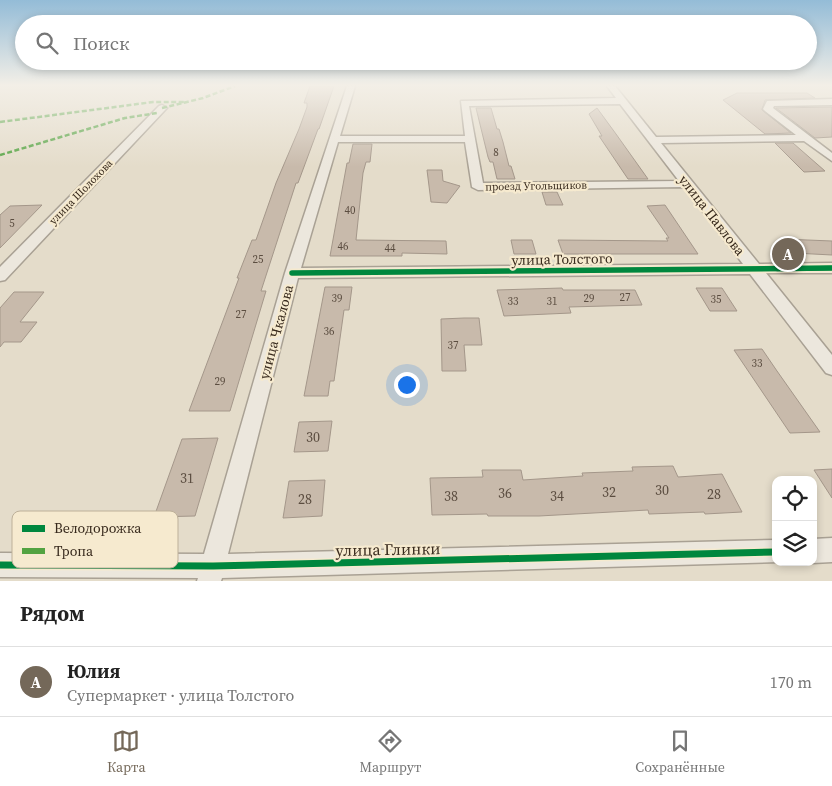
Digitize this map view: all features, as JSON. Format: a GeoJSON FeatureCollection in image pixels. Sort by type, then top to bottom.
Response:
{"type":"FeatureCollection","features":[{"type":"Feature","properties":{"kind":"street","name":"улица Шолохова"},"geometry":{"type":"LineString","coordinates":[[0,276],[157,113]]}},
{"type":"Feature","properties":{"kind":"street","name":"улица Чкалова"},"geometry":{"type":"LineString","coordinates":[[211,573],[292,273],[343,113]]}},
{"type":"Feature","properties":{"kind":"street","name":"проезд Угольщиков"},"geometry":{"type":"LineString","coordinates":[[466,113],[478,187],[687,184]]}},
{"type":"Feature","properties":{"kind":"street","name":"улица Павлова"},"geometry":{"type":"LineString","coordinates":[[632,113],[832,368]]}},
{"type":"Feature","properties":{"kind":"street"},"geometry":{"type":"LineString","coordinates":[[773,113],[832,158]]}},
{"type":"Feature","properties":{"kind":"street"},"geometry":{"type":"LineString","coordinates":[[653,140],[806,138]]}},
{"type":"Feature","properties":{"kind":"street"},"geometry":{"type":"LineString","coordinates":[[335,139],[470,139]]}},
{"type":"Feature","properties":{"kind":"street","name":"улица Толстого"},"geometry":{"type":"LineString","coordinates":[[292,273],[832,268]]}},
{"type":"Feature","properties":{"kind":"street"},"geometry":{"type":"LineString","coordinates":[[817,551],[832,550]]}},
{"type":"Feature","properties":{"kind":"street","name":"улица Глинки"},"geometry":{"type":"LineString","coordinates":[[94,568],[211,573],[772,552]]}},
{"type":"Feature","properties":{"kind":"building"},"geometry":{"type":"Polygon","coordinates":[[[305,113],[325,113],[298,183],[296,183],[261,291],[266,291],[230,411],[189,411],[239,278],[237,278],[252,240],[256,240],[276,183],[305,113]]]}},
{"type":"Feature","properties":{"kind":"building"},"geometry":{"type":"Polygon","coordinates":[[[477,113],[492,113],[515,179],[497,179],[493,162],[490,162],[477,113]]]}},
{"type":"Feature","properties":{"kind":"building"},"geometry":{"type":"Polygon","coordinates":[[[601,113],[648,179],[628,179],[599,136],[602,136],[589,114],[601,113]]]}},
{"type":"Feature","properties":{"kind":"building"},"geometry":{"type":"Polygon","coordinates":[[[739,113],[766,113],[791,133],[765,134],[739,113]]]}},
{"type":"Feature","properties":{"kind":"building"},"geometry":{"type":"Polygon","coordinates":[[[783,113],[832,113],[832,137],[815,138],[783,113]]]}},
{"type":"Feature","properties":{"kind":"building"},"geometry":{"type":"Polygon","coordinates":[[[775,143],[793,143],[825,171],[804,172],[775,143]]]}},
{"type":"Feature","properties":{"kind":"building"},"geometry":{"type":"Polygon","coordinates":[[[353,144],[372,144],[370,162],[366,162],[363,173],[356,240],[446,241],[447,254],[402,253],[402,256],[330,256],[347,163],[349,163],[353,144]]]}},
{"type":"Feature","properties":{"kind":"building"},"geometry":{"type":"Polygon","coordinates":[[[427,170],[442,170],[443,181],[460,186],[447,203],[431,202],[427,170]]]}},
{"type":"Feature","properties":{"kind":"building"},"geometry":{"type":"Polygon","coordinates":[[[542,192],[557,192],[563,205],[546,205],[542,192]]]}},
{"type":"Feature","properties":{"kind":"building"},"geometry":{"type":"Polygon","coordinates":[[[42,205],[0,248],[0,215],[10,206],[42,205]]]}},
{"type":"Feature","properties":{"kind":"building"},"geometry":{"type":"Polygon","coordinates":[[[665,205],[698,254],[563,254],[558,240],[668,241],[666,238],[669,238],[647,206],[665,205]]]}},
{"type":"Feature","properties":{"kind":"building"},"geometry":{"type":"Polygon","coordinates":[[[783,239],[832,241],[832,255],[794,253],[783,239]]]}},
{"type":"Feature","properties":{"kind":"building"},"geometry":{"type":"Polygon","coordinates":[[[511,240],[532,240],[536,254],[514,254],[511,240]]]}},
{"type":"Feature","properties":{"kind":"building"},"geometry":{"type":"Polygon","coordinates":[[[325,287],[352,287],[349,310],[344,310],[334,381],[330,381],[328,396],[304,396],[325,287]]]}},
{"type":"Feature","properties":{"kind":"building"},"geometry":{"type":"Polygon","coordinates":[[[562,288],[563,290],[635,290],[642,305],[569,307],[571,313],[504,316],[497,290],[562,288]]]}},
{"type":"Feature","properties":{"kind":"building"},"geometry":{"type":"Polygon","coordinates":[[[696,288],[722,288],[737,311],[710,311],[696,288]]]}},
{"type":"Feature","properties":{"kind":"building"},"geometry":{"type":"Polygon","coordinates":[[[14,292],[44,292],[20,322],[37,322],[21,342],[4,342],[0,347],[0,308],[14,292]]]}},
{"type":"Feature","properties":{"kind":"building"},"geometry":{"type":"Polygon","coordinates":[[[479,318],[482,345],[464,345],[466,371],[442,371],[441,319],[479,318]]]}},
{"type":"Feature","properties":{"kind":"building"},"geometry":{"type":"Polygon","coordinates":[[[762,349],[820,432],[790,433],[734,350],[762,349]]]}},
{"type":"Feature","properties":{"kind":"building"},"geometry":{"type":"Polygon","coordinates":[[[332,421],[328,451],[294,452],[299,422],[332,421]]]}},
{"type":"Feature","properties":{"kind":"building"},"geometry":{"type":"Polygon","coordinates":[[[218,438],[195,516],[178,516],[178,511],[156,511],[182,439],[218,438]]]}},
{"type":"Feature","properties":{"kind":"building"},"geometry":{"type":"Polygon","coordinates":[[[673,466],[678,477],[722,474],[742,512],[649,514],[648,510],[539,516],[488,516],[487,514],[432,515],[430,478],[483,477],[482,470],[521,470],[523,480],[583,476],[582,473],[633,471],[632,467],[673,466]]]}},
{"type":"Feature","properties":{"kind":"building"},"geometry":{"type":"Polygon","coordinates":[[[832,469],[832,498],[814,470],[832,469]]]}},
{"type":"Feature","properties":{"kind":"building"},"geometry":{"type":"Polygon","coordinates":[[[325,480],[322,516],[283,518],[289,481],[325,480]]]}},
{"type":"Feature","properties":{"kind":"marked path"},"geometry":{"type":"LineString","coordinates":[[0,122],[68,113]]}},
{"type":"Feature","properties":{"kind":"marked path"},"geometry":{"type":"LineString","coordinates":[[0,155],[125,118],[156,113]]}},
{"type":"Feature","properties":{"kind":"cycle path"},"geometry":{"type":"LineString","coordinates":[[292,273],[832,268]]}},
{"type":"Feature","properties":{"kind":"cycle path"},"geometry":{"type":"LineString","coordinates":[[178,566],[772,552]]}},
{"type":"Feature","properties":{"kind":"cycle path"},"geometry":{"type":"LineString","coordinates":[[0,565],[12,565]]}},
{"type":"Feature","properties":{"kind":"place","name":"Юлия"},"geometry":{"type":"Point","coordinates":[788,254]}}]}
